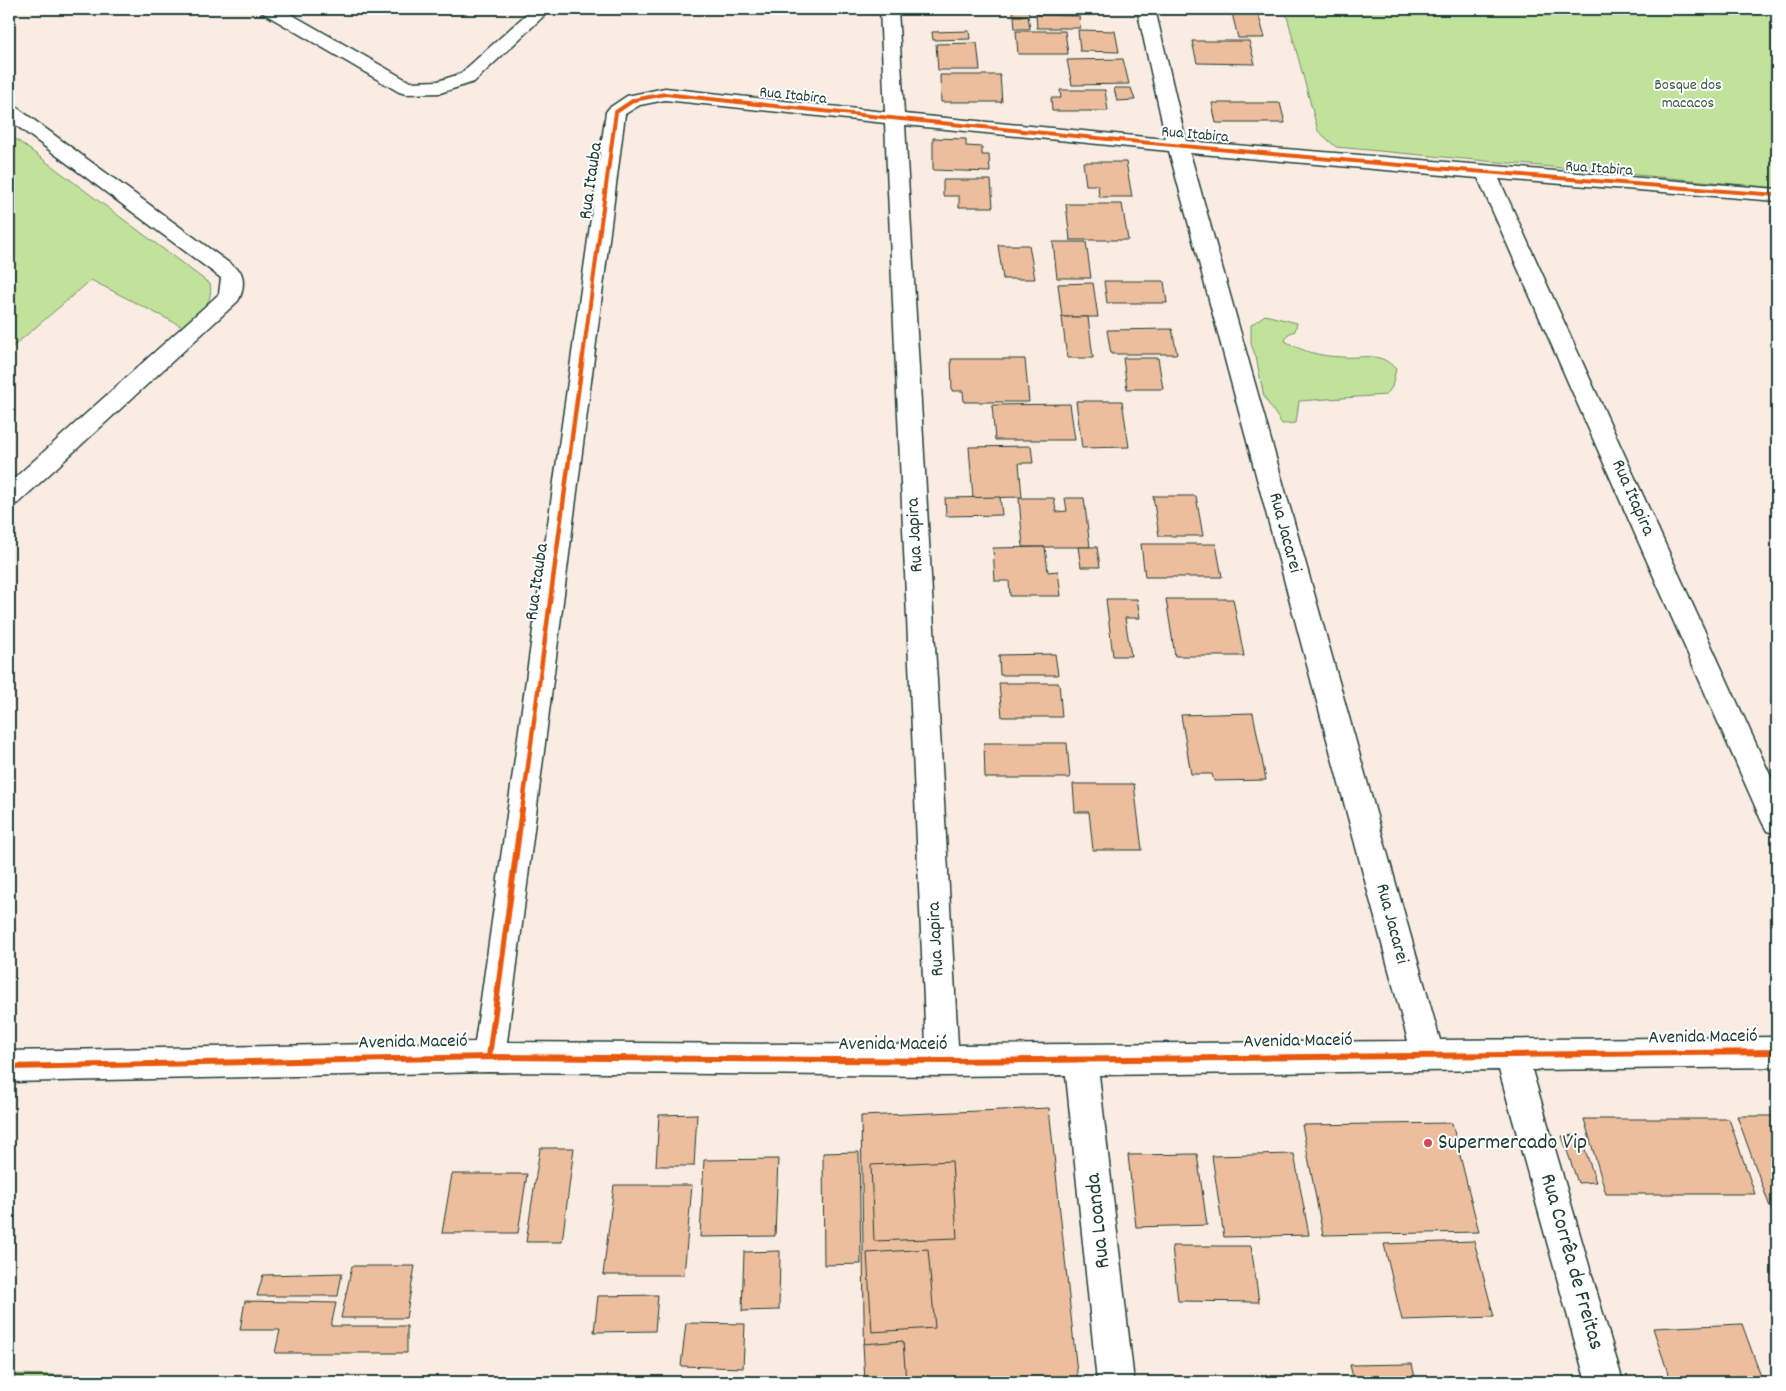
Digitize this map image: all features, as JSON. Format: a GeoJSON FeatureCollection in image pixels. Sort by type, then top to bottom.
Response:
{"type":"FeatureCollection","features":[{"type":"Feature","properties":{"kind":"street"},"geometry":{"type":"LineString","coordinates":[[269,9],[406,88],[440,87],[467,78],[542,9]]}},
{"type":"Feature","properties":{"kind":"street","name":"Rua Japira"},"geometry":{"type":"LineString","coordinates":[[889,9],[943,1060]]}},
{"type":"Feature","properties":{"kind":"street","name":"Rua Jacarei"},"geometry":{"type":"LineString","coordinates":[[1146,9],[1178,147],[1428,1056]]}},
{"type":"Feature","properties":{"kind":"street","name":"Rua Itabira"},"geometry":{"type":"LineString","coordinates":[[616,112],[634,100],[665,94],[895,120],[1178,147],[1777,195]]}},
{"type":"Feature","properties":{"kind":"street"},"geometry":{"type":"LineString","coordinates":[[9,111],[232,276],[230,296],[9,498]]}},
{"type":"Feature","properties":{"kind":"street","name":"Rua Itauba"},"geometry":{"type":"LineString","coordinates":[[490,1057],[616,112]]}},
{"type":"Feature","properties":{"kind":"street","name":"Rua Itapira"},"geometry":{"type":"LineString","coordinates":[[1486,173],[1777,822]]}},
{"type":"Feature","properties":{"kind":"street","name":"Avenida Maceió"},"geometry":{"type":"LineString","coordinates":[[9,1067],[490,1057],[943,1060],[1777,1052]]}},
{"type":"Feature","properties":{"kind":"street","name":"Rua Corrêa de Freitas"},"geometry":{"type":"LineString","coordinates":[[1511,1055],[1605,1382]]}},
{"type":"Feature","properties":{"kind":"street","name":"Rua Loanda"},"geometry":{"type":"LineString","coordinates":[[1081,1059],[1116,1382]]}},
{"type":"Feature","properties":{"kind":"green space","name":"Bosque dos macacos"},"geometry":{"type":"Polygon","coordinates":[[[1285,9],[1777,9],[1777,188],[1336,147],[1318,131],[1285,9]]]}},
{"type":"Feature","properties":{"kind":"green space"},"geometry":{"type":"Polygon","coordinates":[[[9,134],[210,284],[210,297],[200,314],[185,328],[91,280],[9,350],[9,134]]]}},
{"type":"Feature","properties":{"kind":"green space"},"geometry":{"type":"Polygon","coordinates":[[[1265,315],[1297,323],[1295,331],[1288,334],[1285,341],[1305,351],[1333,356],[1377,357],[1383,359],[1396,369],[1392,387],[1386,395],[1299,401],[1296,423],[1282,424],[1264,397],[1256,357],[1251,344],[1251,325],[1265,315]]]}},
{"type":"Feature","properties":{"kind":"green space"},"geometry":{"type":"Polygon","coordinates":[[[9,1374],[391,1382],[9,1382],[9,1374]]]}},
{"type":"Feature","properties":{"kind":"building"},"geometry":{"type":"Polygon","coordinates":[[[925,9],[961,9],[962,14],[925,14],[925,9]]]}},
{"type":"Feature","properties":{"kind":"building"},"geometry":{"type":"Polygon","coordinates":[[[1013,9],[1028,9],[1029,16],[1013,15],[1013,9]]]}},
{"type":"Feature","properties":{"kind":"building"},"geometry":{"type":"Polygon","coordinates":[[[1035,9],[1074,9],[1075,14],[1035,13],[1035,9]]]}},
{"type":"Feature","properties":{"kind":"building"},"geometry":{"type":"Polygon","coordinates":[[[1235,9],[1235,12],[1185,10],[1235,9]]]}},
{"type":"Feature","properties":{"kind":"building"},"geometry":{"type":"Polygon","coordinates":[[[1232,13],[1258,13],[1265,38],[1238,38],[1232,13]]]}},
{"type":"Feature","properties":{"kind":"building"},"geometry":{"type":"Polygon","coordinates":[[[1036,15],[1079,16],[1080,28],[1037,28],[1036,15]]]}},
{"type":"Feature","properties":{"kind":"building"},"geometry":{"type":"Polygon","coordinates":[[[1014,16],[1028,16],[1030,29],[1015,29],[1014,16]]]}},
{"type":"Feature","properties":{"kind":"building"},"geometry":{"type":"Polygon","coordinates":[[[1078,30],[1115,31],[1119,52],[1080,51],[1078,30]]]}},
{"type":"Feature","properties":{"kind":"building"},"geometry":{"type":"Polygon","coordinates":[[[969,31],[970,39],[933,40],[932,32],[969,31]]]}},
{"type":"Feature","properties":{"kind":"building"},"geometry":{"type":"Polygon","coordinates":[[[1016,31],[1065,31],[1068,54],[1018,54],[1016,31]]]}},
{"type":"Feature","properties":{"kind":"building"},"geometry":{"type":"Polygon","coordinates":[[[1192,41],[1249,41],[1255,64],[1197,63],[1192,41]]]}},
{"type":"Feature","properties":{"kind":"building"},"geometry":{"type":"Polygon","coordinates":[[[977,43],[980,70],[938,70],[936,44],[977,43]]]}},
{"type":"Feature","properties":{"kind":"building"},"geometry":{"type":"Polygon","coordinates":[[[1123,59],[1129,84],[1072,85],[1067,60],[1123,59]]]}},
{"type":"Feature","properties":{"kind":"building"},"geometry":{"type":"Polygon","coordinates":[[[940,75],[1000,75],[1002,102],[941,102],[940,75]]]}},
{"type":"Feature","properties":{"kind":"building"},"geometry":{"type":"Polygon","coordinates":[[[1114,88],[1131,88],[1135,100],[1117,101],[1114,88]]]}},
{"type":"Feature","properties":{"kind":"building"},"geometry":{"type":"Polygon","coordinates":[[[1060,90],[1105,90],[1108,111],[1052,111],[1051,98],[1061,98],[1060,90]]]}},
{"type":"Feature","properties":{"kind":"building"},"geometry":{"type":"Polygon","coordinates":[[[1212,103],[1280,103],[1285,123],[1216,123],[1212,103]]]}},
{"type":"Feature","properties":{"kind":"building"},"geometry":{"type":"Polygon","coordinates":[[[933,138],[966,139],[966,146],[982,147],[982,155],[989,155],[990,172],[933,170],[933,138]]]}},
{"type":"Feature","properties":{"kind":"building"},"geometry":{"type":"Polygon","coordinates":[[[1083,162],[1126,162],[1132,197],[1099,197],[1098,185],[1086,185],[1083,162]]]}},
{"type":"Feature","properties":{"kind":"building"},"geometry":{"type":"Polygon","coordinates":[[[943,180],[991,180],[993,207],[959,207],[959,196],[943,196],[943,180]]]}},
{"type":"Feature","properties":{"kind":"building"},"geometry":{"type":"Polygon","coordinates":[[[1066,204],[1122,204],[1128,240],[1070,240],[1066,204]]]}},
{"type":"Feature","properties":{"kind":"building"},"geometry":{"type":"Polygon","coordinates":[[[1053,242],[1086,242],[1091,278],[1057,278],[1053,242]]]}},
{"type":"Feature","properties":{"kind":"building"},"geometry":{"type":"Polygon","coordinates":[[[998,245],[1029,245],[1035,279],[1003,279],[998,245]]]}},
{"type":"Feature","properties":{"kind":"building"},"geometry":{"type":"Polygon","coordinates":[[[1104,281],[1164,281],[1167,303],[1107,303],[1104,281]]]}},
{"type":"Feature","properties":{"kind":"building"},"geometry":{"type":"Polygon","coordinates":[[[1093,283],[1098,317],[1062,317],[1058,284],[1093,283]]]}},
{"type":"Feature","properties":{"kind":"building"},"geometry":{"type":"Polygon","coordinates":[[[1062,317],[1088,317],[1093,358],[1067,358],[1062,317]]]}},
{"type":"Feature","properties":{"kind":"building"},"geometry":{"type":"Polygon","coordinates":[[[1172,329],[1177,354],[1111,354],[1107,330],[1172,329]]]}},
{"type":"Feature","properties":{"kind":"building"},"geometry":{"type":"Polygon","coordinates":[[[1123,358],[1158,358],[1163,389],[1127,389],[1123,358]]]}},
{"type":"Feature","properties":{"kind":"building"},"geometry":{"type":"Polygon","coordinates":[[[951,359],[1025,359],[1029,402],[964,402],[963,391],[952,391],[951,359]]]}},
{"type":"Feature","properties":{"kind":"building"},"geometry":{"type":"Polygon","coordinates":[[[1076,401],[1122,401],[1129,447],[1082,448],[1076,401]]]}},
{"type":"Feature","properties":{"kind":"building"},"geometry":{"type":"Polygon","coordinates":[[[1070,404],[1075,440],[995,440],[992,405],[1070,404]]]}},
{"type":"Feature","properties":{"kind":"building"},"geometry":{"type":"Polygon","coordinates":[[[1031,446],[1033,463],[1019,463],[1022,497],[973,498],[969,447],[1031,446]]]}},
{"type":"Feature","properties":{"kind":"building"},"geometry":{"type":"Polygon","coordinates":[[[1153,496],[1196,496],[1203,536],[1159,536],[1153,496]]]}},
{"type":"Feature","properties":{"kind":"building"},"geometry":{"type":"Polygon","coordinates":[[[1000,497],[1002,515],[946,516],[945,498],[1000,497]]]}},
{"type":"Feature","properties":{"kind":"building"},"geometry":{"type":"Polygon","coordinates":[[[1019,498],[1054,498],[1056,512],[1067,511],[1065,498],[1084,498],[1090,547],[1023,547],[1019,498]]]}},
{"type":"Feature","properties":{"kind":"building"},"geometry":{"type":"Polygon","coordinates":[[[1141,544],[1216,544],[1222,577],[1145,577],[1141,544]]]}},
{"type":"Feature","properties":{"kind":"building"},"geometry":{"type":"Polygon","coordinates":[[[1045,547],[1048,572],[1058,571],[1061,596],[1010,596],[1009,581],[995,581],[993,548],[1045,547]]]}},
{"type":"Feature","properties":{"kind":"building"},"geometry":{"type":"Polygon","coordinates":[[[1078,547],[1097,547],[1100,567],[1081,567],[1078,547]]]}},
{"type":"Feature","properties":{"kind":"building"},"geometry":{"type":"Polygon","coordinates":[[[1106,599],[1137,599],[1140,618],[1125,618],[1131,656],[1113,656],[1106,599]]]}},
{"type":"Feature","properties":{"kind":"building"},"geometry":{"type":"Polygon","coordinates":[[[1166,599],[1233,599],[1244,656],[1175,656],[1166,599]]]}},
{"type":"Feature","properties":{"kind":"building"},"geometry":{"type":"Polygon","coordinates":[[[1055,654],[1058,675],[1000,675],[999,655],[1055,654]]]}},
{"type":"Feature","properties":{"kind":"building"},"geometry":{"type":"Polygon","coordinates":[[[999,683],[1059,683],[1062,717],[1002,717],[999,683]]]}},
{"type":"Feature","properties":{"kind":"building"},"geometry":{"type":"Polygon","coordinates":[[[1253,713],[1266,780],[1214,781],[1212,774],[1191,774],[1181,715],[1253,713]]]}},
{"type":"Feature","properties":{"kind":"building"},"geometry":{"type":"Polygon","coordinates":[[[984,743],[1067,743],[1070,778],[985,778],[984,743]]]}},
{"type":"Feature","properties":{"kind":"building"},"geometry":{"type":"Polygon","coordinates":[[[1073,784],[1134,784],[1142,850],[1093,850],[1089,812],[1075,812],[1073,784]]]}},
{"type":"Feature","properties":{"kind":"building"},"geometry":{"type":"Polygon","coordinates":[[[1049,1108],[1078,1382],[865,1382],[861,1116],[1049,1108]]]}},
{"type":"Feature","properties":{"kind":"building"},"geometry":{"type":"Polygon","coordinates":[[[697,1114],[694,1166],[656,1166],[659,1115],[697,1114]]]}},
{"type":"Feature","properties":{"kind":"building"},"geometry":{"type":"Polygon","coordinates":[[[1737,1116],[1777,1116],[1777,1217],[1774,1218],[1737,1116]]]}},
{"type":"Feature","properties":{"kind":"building"},"geometry":{"type":"Polygon","coordinates":[[[1584,1119],[1729,1119],[1755,1194],[1606,1194],[1584,1119]]]}},
{"type":"Feature","properties":{"kind":"building"},"geometry":{"type":"Polygon","coordinates":[[[1452,1123],[1479,1232],[1323,1235],[1302,1125],[1452,1123]]]}},
{"type":"Feature","properties":{"kind":"building"},"geometry":{"type":"Polygon","coordinates":[[[1580,1135],[1596,1182],[1578,1183],[1562,1136],[1580,1135]]]}},
{"type":"Feature","properties":{"kind":"building"},"geometry":{"type":"Polygon","coordinates":[[[540,1148],[574,1148],[562,1242],[526,1242],[540,1148]]]}},
{"type":"Feature","properties":{"kind":"building"},"geometry":{"type":"Polygon","coordinates":[[[859,1152],[861,1264],[824,1265],[823,1153],[859,1152]]]}},
{"type":"Feature","properties":{"kind":"building"},"geometry":{"type":"Polygon","coordinates":[[[1197,1154],[1207,1225],[1136,1227],[1128,1155],[1197,1154]]]}},
{"type":"Feature","properties":{"kind":"building"},"geometry":{"type":"Polygon","coordinates":[[[1294,1154],[1309,1235],[1224,1237],[1212,1156],[1294,1154]]]}},
{"type":"Feature","properties":{"kind":"building"},"geometry":{"type":"Polygon","coordinates":[[[778,1159],[775,1236],[700,1237],[704,1160],[778,1159]]]}},
{"type":"Feature","properties":{"kind":"building"},"geometry":{"type":"Polygon","coordinates":[[[952,1161],[957,1238],[874,1241],[871,1165],[952,1161]]]}},
{"type":"Feature","properties":{"kind":"building"},"geometry":{"type":"Polygon","coordinates":[[[452,1174],[527,1174],[518,1233],[442,1233],[452,1174]]]}},
{"type":"Feature","properties":{"kind":"building"},"geometry":{"type":"Polygon","coordinates":[[[614,1185],[692,1185],[684,1275],[603,1275],[614,1185]]]}},
{"type":"Feature","properties":{"kind":"building"},"geometry":{"type":"Polygon","coordinates":[[[1474,1241],[1494,1317],[1402,1320],[1384,1244],[1474,1241]]]}},
{"type":"Feature","properties":{"kind":"building"},"geometry":{"type":"Polygon","coordinates":[[[1172,1246],[1251,1246],[1259,1302],[1178,1301],[1172,1246]]]}},
{"type":"Feature","properties":{"kind":"building"},"geometry":{"type":"Polygon","coordinates":[[[928,1249],[935,1328],[872,1332],[867,1253],[928,1249]]]}},
{"type":"Feature","properties":{"kind":"building"},"geometry":{"type":"Polygon","coordinates":[[[780,1251],[779,1310],[742,1311],[744,1252],[780,1251]]]}},
{"type":"Feature","properties":{"kind":"building"},"geometry":{"type":"Polygon","coordinates":[[[352,1266],[415,1266],[406,1318],[341,1318],[352,1266]]]}},
{"type":"Feature","properties":{"kind":"building"},"geometry":{"type":"Polygon","coordinates":[[[342,1273],[338,1296],[257,1296],[263,1275],[342,1273]]]}},
{"type":"Feature","properties":{"kind":"building"},"geometry":{"type":"Polygon","coordinates":[[[658,1295],[655,1331],[594,1332],[598,1296],[658,1295]]]}},
{"type":"Feature","properties":{"kind":"building"},"geometry":{"type":"Polygon","coordinates":[[[245,1301],[336,1303],[331,1326],[407,1326],[407,1353],[275,1353],[280,1330],[240,1330],[245,1301]]]}},
{"type":"Feature","properties":{"kind":"building"},"geometry":{"type":"Polygon","coordinates":[[[686,1323],[745,1324],[743,1368],[681,1366],[686,1323]]]}},
{"type":"Feature","properties":{"kind":"building"},"geometry":{"type":"Polygon","coordinates":[[[1742,1324],[1763,1382],[1671,1382],[1653,1328],[1742,1324]]]}},
{"type":"Feature","properties":{"kind":"building"},"geometry":{"type":"Polygon","coordinates":[[[903,1341],[906,1382],[865,1382],[863,1344],[903,1341]]]}},
{"type":"Feature","properties":{"kind":"building"},"geometry":{"type":"Polygon","coordinates":[[[1412,1364],[1416,1382],[1354,1382],[1350,1365],[1412,1364]]]}},
{"type":"Feature","properties":{"kind":"cycle path"},"geometry":{"type":"LineString","coordinates":[[489,1057],[616,112],[634,100],[665,94],[943,124],[1221,150],[1777,195]]}},
{"type":"Feature","properties":{"kind":"cycle path"},"geometry":{"type":"LineString","coordinates":[[9,1067],[489,1057],[943,1061],[1777,1052]]}},
{"type":"Feature","properties":{"kind":"place","name":"Supermercado Vip"},"geometry":{"type":"Point","coordinates":[1428,1143]}}]}
